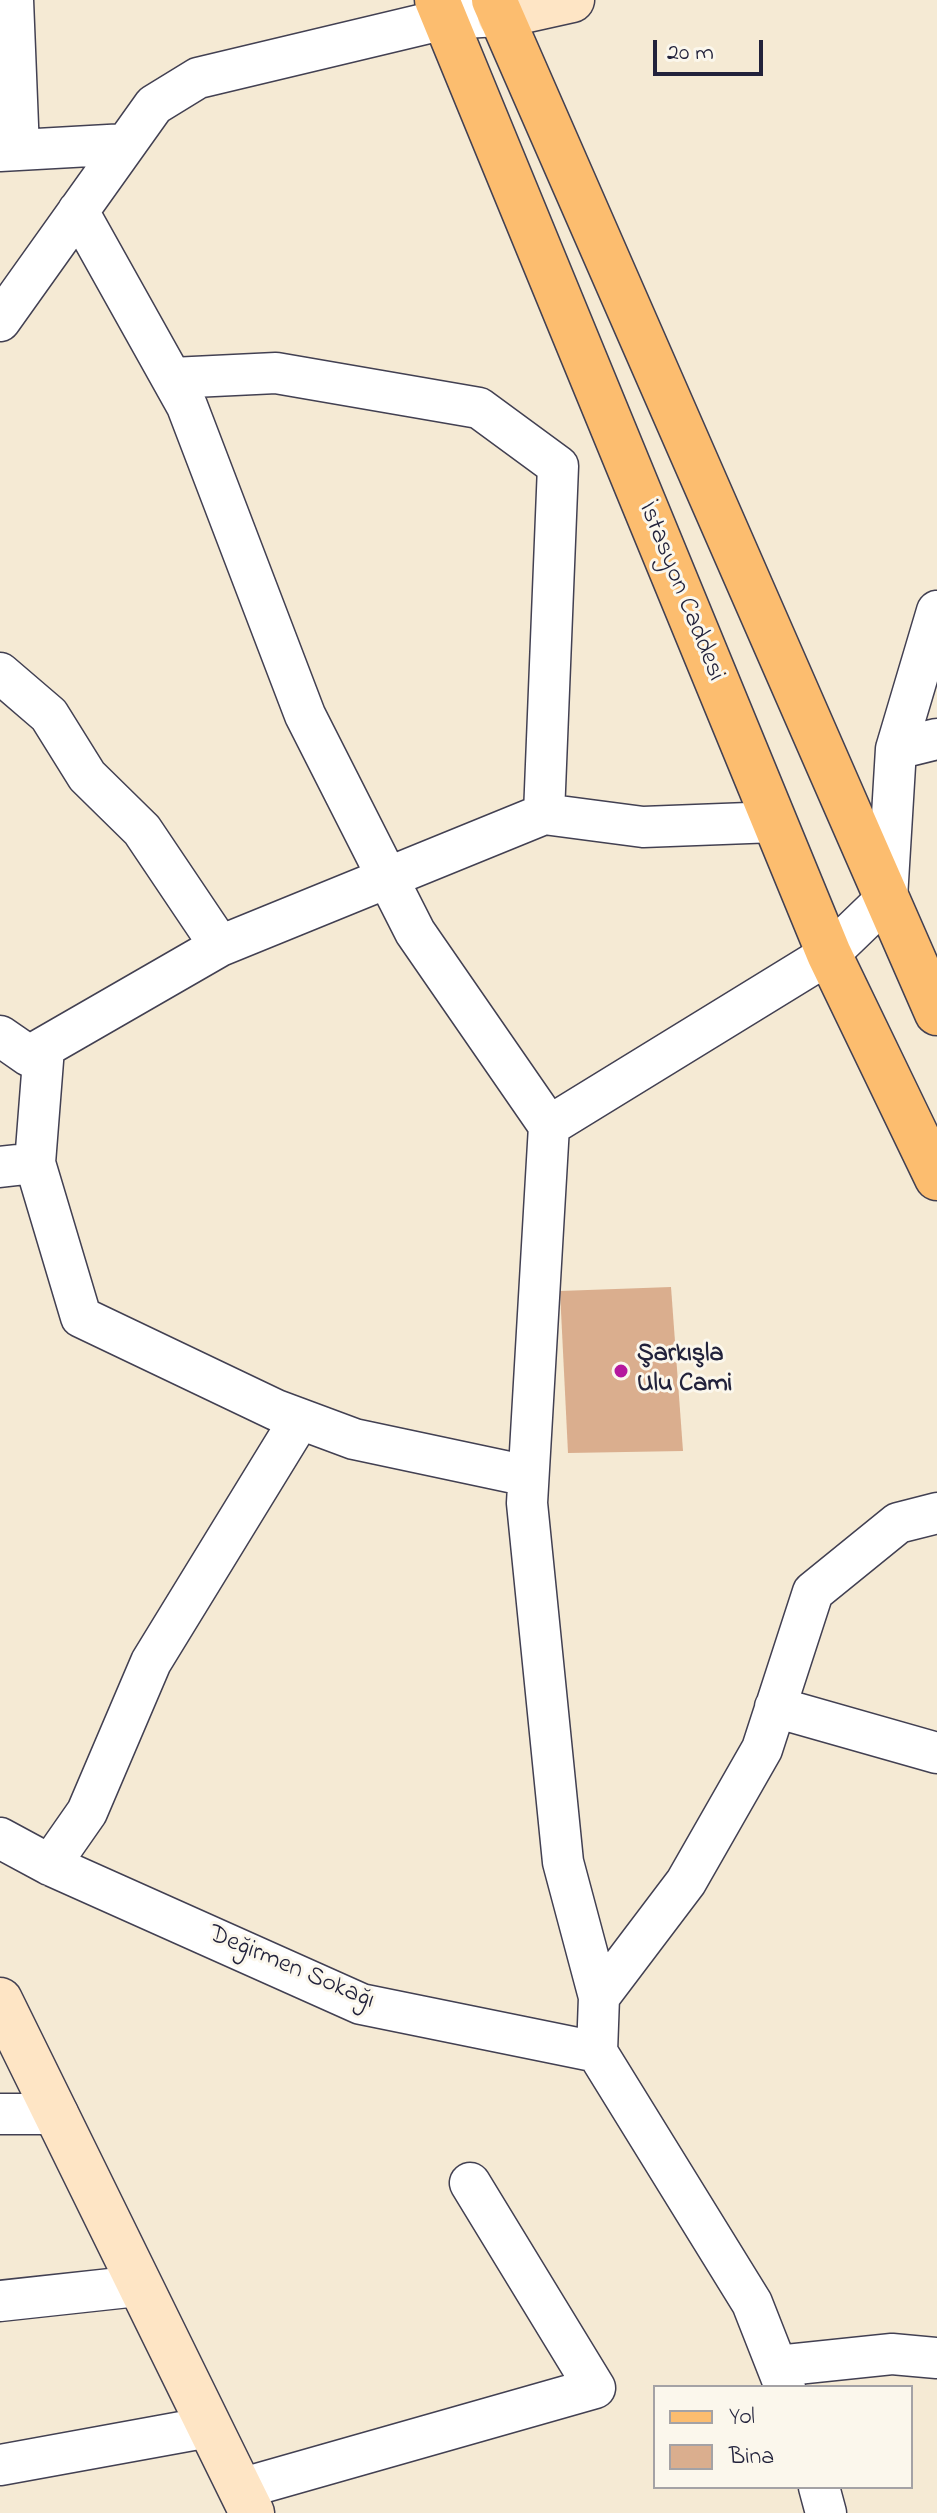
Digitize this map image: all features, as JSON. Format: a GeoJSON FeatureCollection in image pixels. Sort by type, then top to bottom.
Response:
{"type":"FeatureCollection","features":[{"type":"Feature","properties":{"kind":"main road"},"geometry":{"type":"LineString","coordinates":[[497,8],[937,1013]]}},
{"type":"Feature","properties":{"kind":"main road","name":"İstasyon Caddesi"},"geometry":{"type":"LineString","coordinates":[[441,9],[829,954],[937,1178]]}},
{"type":"Feature","properties":{"kind":"street"},"geometry":{"type":"LineString","coordinates":[[13,0],[10,151],[126,144]]}},
{"type":"Feature","properties":{"kind":"street"},"geometry":{"type":"LineString","coordinates":[[0,321],[154,105],[198,78],[441,9],[497,8],[572,0]]}},
{"type":"Feature","properties":{"kind":"street"},"geometry":{"type":"LineString","coordinates":[[78,211],[187,406],[305,715],[388,880],[415,932],[549,1126],[527,1503],[563,1862],[599,1997],[597,2052],[752,2303],[781,2376],[892,2354],[937,2358]]}},
{"type":"Feature","properties":{"kind":"street"},"geometry":{"type":"LineString","coordinates":[[172,378],[276,373],[479,408],[558,466],[544,814]]}},
{"type":"Feature","properties":{"kind":"street"},"geometry":{"type":"LineString","coordinates":[[549,1126],[829,954],[887,898],[896,749],[937,611]]}},
{"type":"Feature","properties":{"kind":"street"},"geometry":{"type":"LineString","coordinates":[[0,673],[49,715],[87,776],[142,830],[220,946]]}},
{"type":"Feature","properties":{"kind":"street"},"geometry":{"type":"LineString","coordinates":[[896,749],[937,739]]}},
{"type":"Feature","properties":{"kind":"street"},"geometry":{"type":"LineString","coordinates":[[0,1036],[29,1056],[220,946],[544,814],[643,827],[775,822]]}},
{"type":"Feature","properties":{"kind":"street"},"geometry":{"type":"LineString","coordinates":[[44,1048],[17,1165],[81,1317],[300,1419],[354,1439],[528,1476]]}},
{"type":"Feature","properties":{"kind":"street"},"geometry":{"type":"LineString","coordinates":[[50,1865],[87,1812],[151,1662],[300,1419]]}},
{"type":"Feature","properties":{"kind":"street"},"geometry":{"type":"LineString","coordinates":[[599,1997],[686,1882],[762,1749],[813,1592],[898,1523],[937,1513]]}},
{"type":"Feature","properties":{"kind":"street"},"geometry":{"type":"LineString","coordinates":[[775,1707],[937,1753]]}},
{"type":"Feature","properties":{"kind":"street","name":"Değirmen Sokağı"},"geometry":{"type":"LineString","coordinates":[[0,1838],[50,1865],[361,2004],[597,2052]]}},
{"type":"Feature","properties":{"kind":"street"},"geometry":{"type":"LineString","coordinates":[[0,2000],[246,2501],[595,2388],[470,2183]]}},
{"type":"Feature","properties":{"kind":"street"},"geometry":{"type":"LineString","coordinates":[[0,2114],[58,2114]]}},
{"type":"Feature","properties":{"kind":"street"},"geometry":{"type":"LineString","coordinates":[[0,2301],[138,2286]]}},
{"type":"Feature","properties":{"kind":"street"},"geometry":{"type":"LineString","coordinates":[[0,2465],[209,2427]]}},
{"type":"Feature","properties":{"kind":"street"},"geometry":{"type":"LineString","coordinates":[[820,2489],[826,2513]]}},
{"type":"Feature","properties":{"kind":"building","name":"Şarkışla Ulu Cami"},"geometry":{"type":"Polygon","coordinates":[[[671,1287],[683,1451],[568,1453],[560,1291],[671,1287]]]}},
{"type":"Feature","properties":{"kind":"place","name":"Şarkışla Ulu Cami"},"geometry":{"type":"Point","coordinates":[621,1371]}}]}
